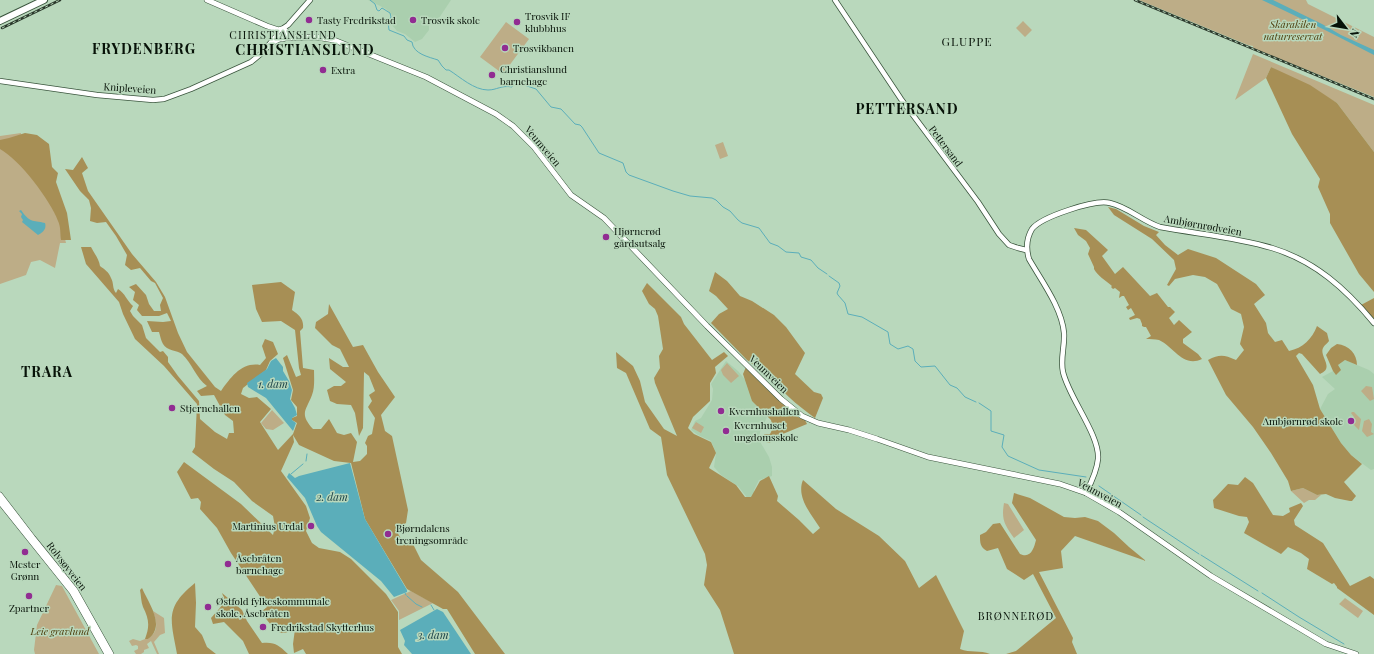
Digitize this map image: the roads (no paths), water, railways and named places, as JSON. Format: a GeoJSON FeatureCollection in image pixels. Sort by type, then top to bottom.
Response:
{"type":"FeatureCollection","features":[{"type":"Feature","properties":{"kind":"highway"},"geometry":{"type":"LineString","coordinates":[[0,21],[44,0]]}},
{"type":"Feature","properties":{"kind":"main road"},"geometry":{"type":"LineString","coordinates":[[207,0],[281,33]]}},
{"type":"Feature","properties":{"kind":"main road","name":"Veumveien"},"geometry":{"type":"LineString","coordinates":[[281,33],[300,37],[334,40],[417,73],[489,111],[513,126],[534,147],[571,195],[604,218],[712,331],[781,399],[802,416],[818,423],[849,430],[928,458],[1060,484],[1086,493],[1119,512],[1211,576],[1326,644],[1356,654]]}},
{"type":"Feature","properties":{"kind":"main road","name":"Rolvsøyveien"},"geometry":{"type":"LineString","coordinates":[[0,495],[75,590],[111,654]]}},
{"type":"Feature","properties":{"kind":"main road","name":"Rolvsøyveien"},"geometry":{"type":"LineString","coordinates":[[0,502],[72,592],[107,654]]}},
{"type":"Feature","properties":{"kind":"street","name":"Knipleveien"},"geometry":{"type":"LineString","coordinates":[[0,81],[123,98],[164,99],[191,89],[251,62],[281,33],[310,0]]}},
{"type":"Feature","properties":{"kind":"street","name":"Pettersand"},"geometry":{"type":"LineString","coordinates":[[835,0],[904,104],[978,202],[996,230],[1010,245],[1026,250]]}},
{"type":"Feature","properties":{"kind":"street","name":"Ambjørnrødveien"},"geometry":{"type":"LineString","coordinates":[[1026,250],[1032,229],[1040,222],[1095,202],[1108,202],[1120,206],[1147,222],[1160,227],[1260,245],[1293,256],[1318,269],[1334,281],[1353,298],[1374,323]]}},
{"type":"Feature","properties":{"kind":"street"},"geometry":{"type":"LineString","coordinates":[[1026,250],[1029,259],[1059,313],[1064,332],[1062,362],[1063,372],[1097,446],[1097,466],[1086,493]]}},
{"type":"Feature","properties":{"kind":"water"},"geometry":{"type":"Polygon","coordinates":[[[1262,0],[1273,0],[1322,24],[1341,35],[1374,50],[1374,55],[1327,31],[1262,0]]]}},
{"type":"Feature","properties":{"kind":"water"},"geometry":{"type":"Polygon","coordinates":[[[21,210],[29,219],[45,223],[45,229],[38,235],[22,222],[22,214],[19,211],[21,210]]]}},
{"type":"Feature","properties":{"kind":"water","name":"1. dam"},"geometry":{"type":"Polygon","coordinates":[[[276,358],[283,367],[283,371],[292,390],[290,399],[297,415],[292,418],[292,420],[296,423],[293,431],[266,398],[248,387],[247,383],[267,369],[271,361],[276,358]]]}},
{"type":"Feature","properties":{"kind":"water","name":"2. dam"},"geometry":{"type":"Polygon","coordinates":[[[350,463],[365,519],[407,590],[407,592],[394,597],[381,581],[321,532],[305,498],[287,477],[289,473],[295,478],[350,463]]]}},
{"type":"Feature","properties":{"kind":"water","name":"3. dam"},"geometry":{"type":"Polygon","coordinates":[[[437,609],[443,612],[471,654],[412,654],[404,645],[405,641],[400,630],[437,609]]]}},
{"type":"Feature","properties":{"kind":"waterway"},"geometry":{"type":"LineString","coordinates":[[370,0],[375,4],[377,10],[379,11],[382,8],[390,13],[391,17],[388,22],[389,30],[404,36],[407,40],[412,42],[413,46],[418,52],[438,60],[446,70],[449,70],[467,83],[478,88],[488,90],[512,87],[515,82],[536,89],[551,107],[561,109],[575,124],[582,127],[599,153],[623,163],[626,172],[629,175],[690,196],[712,198],[730,211],[742,223],[759,228],[770,243],[778,246],[786,252],[799,253],[801,257],[811,260],[818,268],[827,274]]}},
{"type":"Feature","properties":{"kind":"waterway"},"geometry":{"type":"LineString","coordinates":[[829,276],[839,283],[840,286],[837,293],[845,303],[848,314],[862,317],[888,332],[890,344],[898,349],[908,346],[913,349],[915,361],[921,367],[935,366],[950,385],[957,388],[965,397],[976,402]]}},
{"type":"Feature","properties":{"kind":"waterway"},"geometry":{"type":"LineString","coordinates":[[979,403],[991,411],[991,431],[1004,435],[1002,447],[1008,456],[1039,470],[1086,477]]}},
{"type":"Feature","properties":{"kind":"waterway"},"geometry":{"type":"LineString","coordinates":[[306,461],[307,454]]}},
{"type":"Feature","properties":{"kind":"waterway"},"geometry":{"type":"LineString","coordinates":[[291,474],[303,464]]}},
{"type":"Feature","properties":{"kind":"waterway"},"geometry":{"type":"LineString","coordinates":[[1099,486],[1141,515]]}},
{"type":"Feature","properties":{"kind":"waterway"},"geometry":{"type":"LineString","coordinates":[[1143,517],[1199,554]]}},
{"type":"Feature","properties":{"kind":"waterway"},"geometry":{"type":"LineString","coordinates":[[1201,555],[1258,591]]}},
{"type":"Feature","properties":{"kind":"waterway"},"geometry":{"type":"LineString","coordinates":[[1262,593],[1344,644]]}},
{"type":"Feature","properties":{"kind":"waterway"},"geometry":{"type":"LineString","coordinates":[[407,596],[422,607]]}},
{"type":"Feature","properties":{"kind":"waterway"},"geometry":{"type":"LineString","coordinates":[[431,605],[434,610]]}},
{"type":"Feature","properties":{"kind":"railway"},"geometry":{"type":"LineString","coordinates":[[2,28],[60,0]]}},
{"type":"Feature","properties":{"kind":"railway"},"geometry":{"type":"LineString","coordinates":[[1135,0],[1374,99]]}},
{"type":"Feature","properties":{"kind":"place","name":"Tasty Fredrikstad"},"geometry":{"type":"Point","coordinates":[309,20]}},
{"type":"Feature","properties":{"kind":"place","name":"Trosvik skole"},"geometry":{"type":"Point","coordinates":[413,20]}},
{"type":"Feature","properties":{"kind":"place","name":"Trosvik IF klubbhus"},"geometry":{"type":"Point","coordinates":[517,22]}},
{"type":"Feature","properties":{"kind":"place","name":"Trosvikbanen"},"geometry":{"type":"Point","coordinates":[505,48]}},
{"type":"Feature","properties":{"kind":"place","name":"Extra"},"geometry":{"type":"Point","coordinates":[323,70]}},
{"type":"Feature","properties":{"kind":"place","name":"Christianslund barnehage"},"geometry":{"type":"Point","coordinates":[492,75]}},
{"type":"Feature","properties":{"kind":"place","name":"Hjørnerød gårdsutsalg"},"geometry":{"type":"Point","coordinates":[606,237]}},
{"type":"Feature","properties":{"kind":"place","name":"Stjernehallen"},"geometry":{"type":"Point","coordinates":[172,408]}},
{"type":"Feature","properties":{"kind":"place","name":"Kvernhushallen"},"geometry":{"type":"Point","coordinates":[721,411]}},
{"type":"Feature","properties":{"kind":"place","name":"Ambjørnrød skole"},"geometry":{"type":"Point","coordinates":[1351,421]}},
{"type":"Feature","properties":{"kind":"place","name":"Kvernhuset ungdomsskole"},"geometry":{"type":"Point","coordinates":[726,431]}},
{"type":"Feature","properties":{"kind":"place","name":"Martinius Urdal"},"geometry":{"type":"Point","coordinates":[311,526]}},
{"type":"Feature","properties":{"kind":"place","name":"Bjørndalens treningsområde"},"geometry":{"type":"Point","coordinates":[388,534]}},
{"type":"Feature","properties":{"kind":"place","name":"Mester Grønn"},"geometry":{"type":"Point","coordinates":[25,552]}},
{"type":"Feature","properties":{"kind":"place","name":"Åsebråten barnehage"},"geometry":{"type":"Point","coordinates":[228,564]}},
{"type":"Feature","properties":{"kind":"place","name":"Zpartner"},"geometry":{"type":"Point","coordinates":[29,596]}},
{"type":"Feature","properties":{"kind":"place","name":"Østfold fylkeskommunale skole, Åsebråten"},"geometry":{"type":"Point","coordinates":[208,607]}},
{"type":"Feature","properties":{"kind":"place","name":"Fredrikstad Skytterhus"},"geometry":{"type":"Point","coordinates":[263,627]}},
{"type":"Feature","properties":{"kind":"district","name":"CHRISTIANSLUND"},"geometry":{"type":"Point","coordinates":[283,34]}},
{"type":"Feature","properties":{"kind":"district","name":"GLUPPE"},"geometry":{"type":"Point","coordinates":[967,41]}},
{"type":"Feature","properties":{"kind":"district","name":"FRYDENBERG"},"geometry":{"type":"Point","coordinates":[144,48]}},
{"type":"Feature","properties":{"kind":"district","name":"CHRISTIANSLUND"},"geometry":{"type":"Point","coordinates":[305,49]}},
{"type":"Feature","properties":{"kind":"district","name":"PETTERSAND"},"geometry":{"type":"Point","coordinates":[907,108]}},
{"type":"Feature","properties":{"kind":"district","name":"TRARA"},"geometry":{"type":"Point","coordinates":[47,371]}},
{"type":"Feature","properties":{"kind":"district","name":"BRØNNERØD"},"geometry":{"type":"Point","coordinates":[1016,615]}},
{"type":"Feature","properties":{"kind":"park label","name":"Skårakilen naturreservat"},"geometry":{"type":"Point","coordinates":[1293,30]}},
{"type":"Feature","properties":{"kind":"park label","name":"Leie gravlund"},"geometry":{"type":"Point","coordinates":[60,631]}}]}
